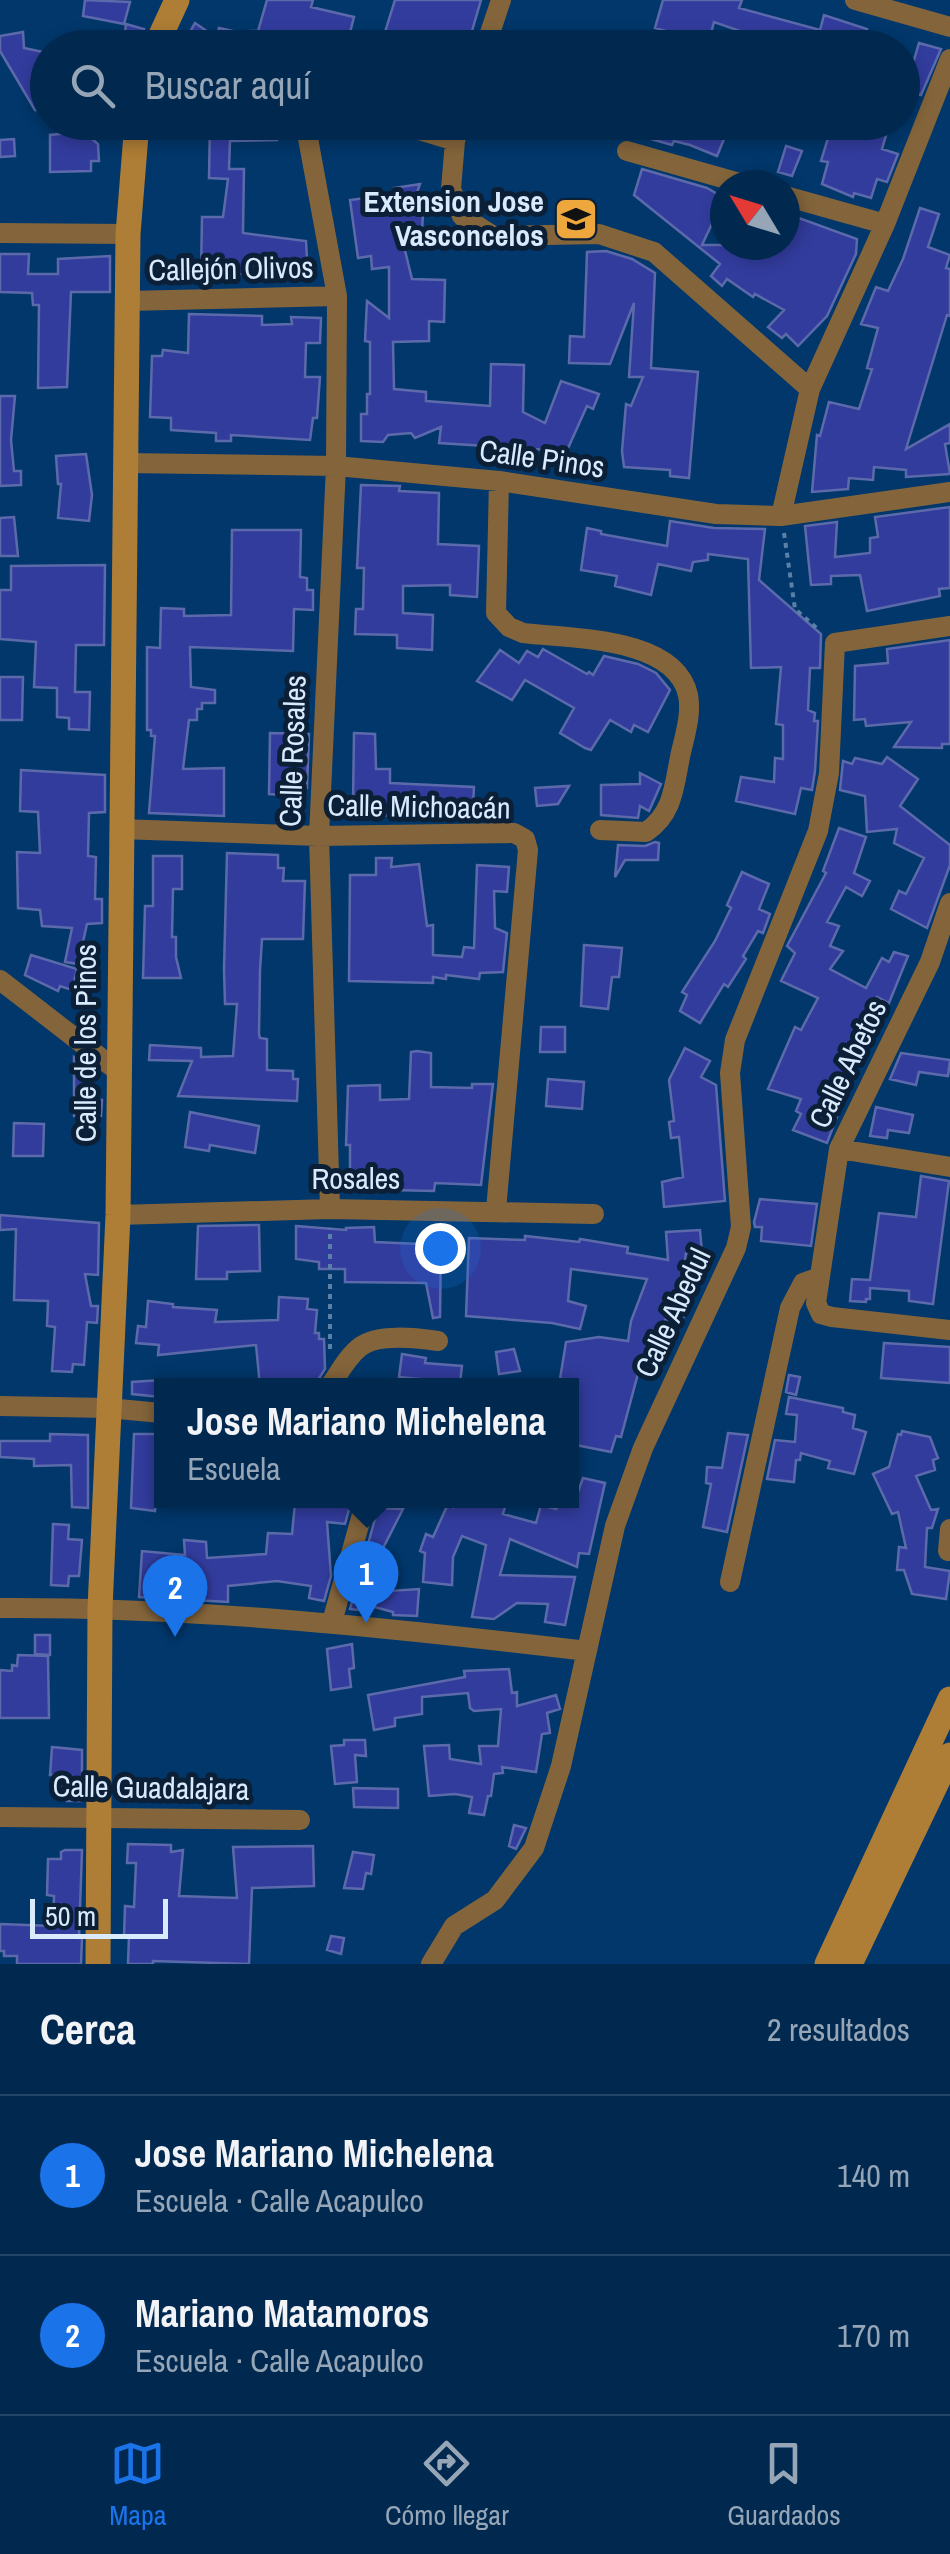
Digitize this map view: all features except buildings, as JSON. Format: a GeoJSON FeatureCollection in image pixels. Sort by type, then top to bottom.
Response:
{"type":"FeatureCollection","features":[{"type":"Feature","properties":{"kind":"street"},"geometry":{"type":"LineString","coordinates":[[163,30],[177,0]]}},
{"type":"Feature","properties":{"kind":"street"},"geometry":{"type":"LineString","coordinates":[[491,30],[500,0]]}},
{"type":"Feature","properties":{"kind":"street"},"geometry":{"type":"LineString","coordinates":[[855,0],[950,27]]}},
{"type":"Feature","properties":{"kind":"street"},"geometry":{"type":"LineString","coordinates":[[920,134],[950,59]]}},
{"type":"Feature","properties":{"kind":"street","name":"Calle de los Pinos"},"geometry":{"type":"LineString","coordinates":[[98,1964],[100,1608],[118,1215],[128,234],[136,140]]}},
{"type":"Feature","properties":{"kind":"street","name":"Calle Rosales"},"geometry":{"type":"LineString","coordinates":[[309,140],[336,296],[336,466],[319,836],[330,1208]]}},
{"type":"Feature","properties":{"kind":"street"},"geometry":{"type":"LineString","coordinates":[[457,140],[451,188],[462,216],[492,236],[599,234],[654,252],[810,389]]}},
{"type":"Feature","properties":{"kind":"street"},"geometry":{"type":"LineString","coordinates":[[781,516],[810,389],[918,140]]}},
{"type":"Feature","properties":{"kind":"street"},"geometry":{"type":"LineString","coordinates":[[627,151],[710,175]]}},
{"type":"Feature","properties":{"kind":"street"},"geometry":{"type":"LineString","coordinates":[[800,200],[884,224]]}},
{"type":"Feature","properties":{"kind":"street"},"geometry":{"type":"LineString","coordinates":[[0,233],[128,234]]}},
{"type":"Feature","properties":{"kind":"street","name":"Callejón Olivos"},"geometry":{"type":"LineString","coordinates":[[127,302],[336,296]]}},
{"type":"Feature","properties":{"kind":"street","name":"Calle Pinos"},"geometry":{"type":"LineString","coordinates":[[124,463],[336,466],[499,481],[716,514],[781,516],[950,492]]}},
{"type":"Feature","properties":{"kind":"street"},"geometry":{"type":"LineString","coordinates":[[499,481],[496,613],[508,626],[523,632],[643,648],[679,674],[688,695],[688,715],[670,809],[646,832],[600,830]]}},
{"type":"Feature","properties":{"kind":"street"},"geometry":{"type":"LineString","coordinates":[[836,643],[950,626]]}},
{"type":"Feature","properties":{"kind":"street","name":"Calle Abedul"},"geometry":{"type":"LineString","coordinates":[[431,1964],[454,1926],[494,1900],[534,1848],[560,1766],[615,1526],[638,1464],[736,1248],[741,1227],[730,1073],[736,1040],[818,831],[829,772],[836,643]]}},
{"type":"Feature","properties":{"kind":"street","name":"Calle Michoacán"},"geometry":{"type":"LineString","coordinates":[[120,829],[319,836],[514,833],[525,840],[528,850],[496,1210]]}},
{"type":"Feature","properties":{"kind":"street","name":"Calle Abetos"},"geometry":{"type":"LineString","coordinates":[[950,904],[940,964],[839,1149],[816,1303],[822,1314],[950,1330]]}},
{"type":"Feature","properties":{"kind":"street"},"geometry":{"type":"LineString","coordinates":[[0,980],[119,1072]]}},
{"type":"Feature","properties":{"kind":"street"},"geometry":{"type":"LineString","coordinates":[[839,1149],[950,1168]]}},
{"type":"Feature","properties":{"kind":"street","name":"Rosales"},"geometry":{"type":"LineString","coordinates":[[118,1215],[330,1208],[594,1214]]}},
{"type":"Feature","properties":{"kind":"street"},"geometry":{"type":"LineString","coordinates":[[730,1582],[790,1308],[803,1283],[820,1278]]}},
{"type":"Feature","properties":{"kind":"street"},"geometry":{"type":"LineString","coordinates":[[336,1378],[358,1348],[371,1340],[438,1341]]}},
{"type":"Feature","properties":{"kind":"street"},"geometry":{"type":"LineString","coordinates":[[0,1406],[154,1412]]}},
{"type":"Feature","properties":{"kind":"street"},"geometry":{"type":"LineString","coordinates":[[332,1622],[364,1508]]}},
{"type":"Feature","properties":{"kind":"street"},"geometry":{"type":"LineString","coordinates":[[948,1551],[950,1529]]}},
{"type":"Feature","properties":{"kind":"street"},"geometry":{"type":"LineString","coordinates":[[0,1608],[100,1608],[332,1622],[587,1651]]}},
{"type":"Feature","properties":{"kind":"street"},"geometry":{"type":"LineString","coordinates":[[850,1964],[858,1924],[950,1699]]}},
{"type":"Feature","properties":{"kind":"street"},"geometry":{"type":"LineString","coordinates":[[826,1964],[858,1924],[950,1756]]}},
{"type":"Feature","properties":{"kind":"street","name":"Calle Guadalajara"},"geometry":{"type":"LineString","coordinates":[[0,1816],[300,1820]]}},
{"type":"Feature","properties":{"kind":"path"},"geometry":{"type":"LineString","coordinates":[[781,516],[795,609],[836,643]]}},
{"type":"Feature","properties":{"kind":"path"},"geometry":{"type":"LineString","coordinates":[[330,1208],[330,1357]]}},
{"type":"Feature","properties":{"kind":"place","name":"Extension Jose Vasconcelos"},"geometry":{"type":"Point","coordinates":[576,219]}},
{"type":"Feature","properties":{"kind":"place","name":"Jose Mariano Michelena"},"geometry":{"type":"Point","coordinates":[366,1623]}},
{"type":"Feature","properties":{"kind":"place","name":"Mariano Matamoros"},"geometry":{"type":"Point","coordinates":[175,1637]}}]}
